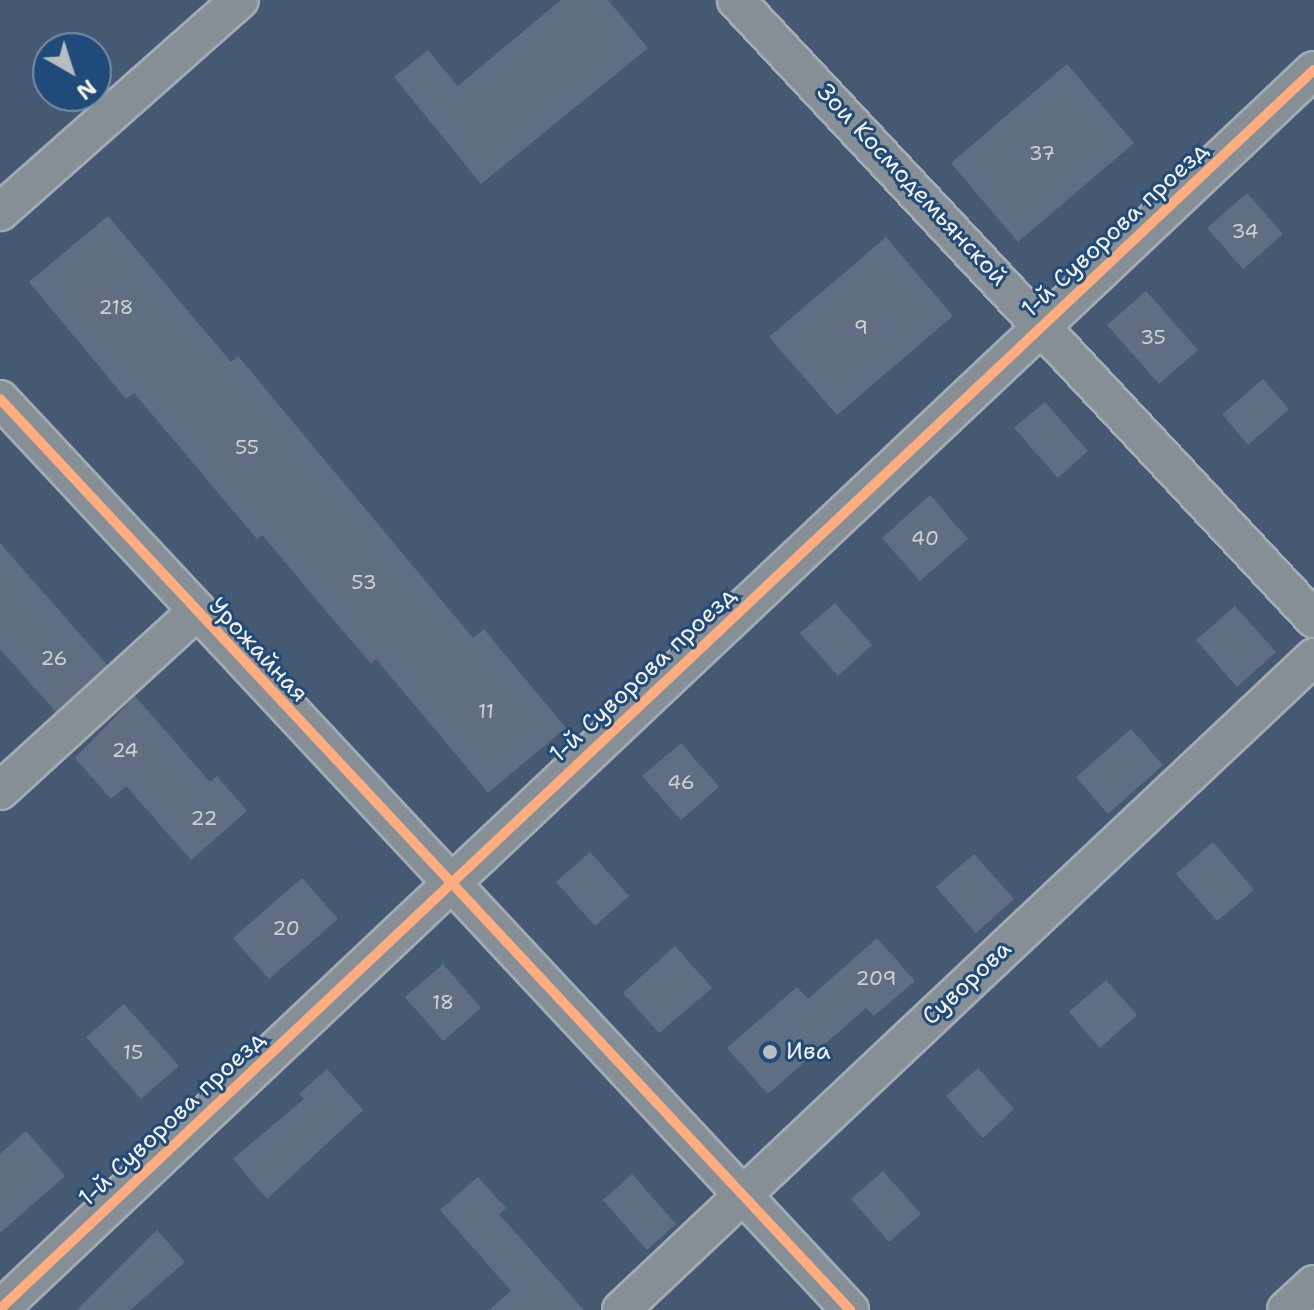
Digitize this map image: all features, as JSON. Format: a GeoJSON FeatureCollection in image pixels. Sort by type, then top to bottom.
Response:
{"type":"FeatureCollection","features":[{"type":"Feature","properties":{"kind":"street"},"geometry":{"type":"LineString","coordinates":[[0,212],[240,0]]}},
{"type":"Feature","properties":{"kind":"street","name":"Зои Космодемьянской"},"geometry":{"type":"LineString","coordinates":[[736,0],[1043,325],[1314,619]]}},
{"type":"Feature","properties":{"kind":"street","name":"1-й Суворова проезд"},"geometry":{"type":"LineString","coordinates":[[0,1309],[1314,70]]}},
{"type":"Feature","properties":{"kind":"street","name":"Урожайная"},"geometry":{"type":"LineString","coordinates":[[0,399],[448,886],[850,1310]]}},
{"type":"Feature","properties":{"kind":"street"},"geometry":{"type":"LineString","coordinates":[[0,791],[196,612]]}},
{"type":"Feature","properties":{"kind":"street","name":"Суворова"},"geometry":{"type":"LineString","coordinates":[[621,1310],[1314,657]]}},
{"type":"Feature","properties":{"kind":"street"},"geometry":{"type":"LineString","coordinates":[[1286,1310],[1314,1284]]}},
{"type":"Feature","properties":{"kind":"building"},"geometry":{"type":"Polygon","coordinates":[[[561,0],[608,0],[648,48],[481,184],[394,77],[428,50],[458,86],[561,0]]]}},
{"type":"Feature","properties":{"kind":"building"},"geometry":{"type":"Polygon","coordinates":[[[1067,64],[1134,143],[1018,242],[951,163],[1067,64]]]}},
{"type":"Feature","properties":{"kind":"building"},"geometry":{"type":"Polygon","coordinates":[[[1247,193],[1283,234],[1243,269],[1207,228],[1247,193]]]}},
{"type":"Feature","properties":{"kind":"building"},"geometry":{"type":"Polygon","coordinates":[[[108,216],[231,362],[238,356],[473,638],[484,629],[566,728],[488,793],[376,659],[371,664],[262,535],[257,539],[134,393],[126,399],[29,282],[108,216]]]}},
{"type":"Feature","properties":{"kind":"building"},"geometry":{"type":"Polygon","coordinates":[[[886,237],[953,316],[837,415],[769,337],[886,237]]]}},
{"type":"Feature","properties":{"kind":"building"},"geometry":{"type":"Polygon","coordinates":[[[1146,291],[1198,350],[1159,384],[1107,325],[1146,291]]]}},
{"type":"Feature","properties":{"kind":"building"},"geometry":{"type":"Polygon","coordinates":[[[1263,379],[1289,409],[1248,445],[1222,414],[1263,379]]]}},
{"type":"Feature","properties":{"kind":"building"},"geometry":{"type":"Polygon","coordinates":[[[1045,402],[1088,451],[1058,478],[1014,428],[1045,402]]]}},
{"type":"Feature","properties":{"kind":"building"},"geometry":{"type":"Polygon","coordinates":[[[930,495],[968,539],[920,581],[882,538],[930,495]]]}},
{"type":"Feature","properties":{"kind":"building"},"geometry":{"type":"Polygon","coordinates":[[[0,543],[107,665],[56,712],[0,649],[0,543]]]}},
{"type":"Feature","properties":{"kind":"building"},"geometry":{"type":"Polygon","coordinates":[[[835,603],[872,645],[838,676],[800,633],[835,603]]]}},
{"type":"Feature","properties":{"kind":"building"},"geometry":{"type":"Polygon","coordinates":[[[1235,606],[1276,652],[1237,687],[1196,640],[1235,606]]]}},
{"type":"Feature","properties":{"kind":"building"},"geometry":{"type":"Polygon","coordinates":[[[135,696],[210,782],[217,776],[247,811],[191,860],[126,786],[111,799],[75,758],[135,696]]]}},
{"type":"Feature","properties":{"kind":"building"},"geometry":{"type":"Polygon","coordinates":[[[1131,729],[1163,765],[1108,814],[1076,777],[1131,729]]]}},
{"type":"Feature","properties":{"kind":"building"},"geometry":{"type":"Polygon","coordinates":[[[681,743],[719,787],[681,820],[642,776],[681,743]]]}},
{"type":"Feature","properties":{"kind":"building"},"geometry":{"type":"Polygon","coordinates":[[[1213,842],[1254,890],[1217,921],[1176,874],[1213,842]]]}},
{"type":"Feature","properties":{"kind":"building"},"geometry":{"type":"Polygon","coordinates":[[[590,852],[629,896],[595,926],[556,882],[590,852]]]}},
{"type":"Feature","properties":{"kind":"building"},"geometry":{"type":"Polygon","coordinates":[[[974,854],[1014,899],[976,933],[936,887],[974,854]]]}},
{"type":"Feature","properties":{"kind":"building"},"geometry":{"type":"Polygon","coordinates":[[[302,878],[338,919],[269,979],[233,938],[302,878]]]}},
{"type":"Feature","properties":{"kind":"building"},"geometry":{"type":"Polygon","coordinates":[[[877,938],[915,981],[874,1016],[866,1008],[768,1094],[727,1048],[797,987],[808,999],[877,938]]]}},
{"type":"Feature","properties":{"kind":"building"},"geometry":{"type":"Polygon","coordinates":[[[675,946],[712,988],[659,1033],[623,993],[675,946]]]}},
{"type":"Feature","properties":{"kind":"building"},"geometry":{"type":"Polygon","coordinates":[[[443,964],[481,1008],[443,1041],[405,997],[443,964]]]}},
{"type":"Feature","properties":{"kind":"building"},"geometry":{"type":"Polygon","coordinates":[[[1106,980],[1137,1015],[1100,1048],[1069,1012],[1106,980]]]}},
{"type":"Feature","properties":{"kind":"building"},"geometry":{"type":"Polygon","coordinates":[[[124,1004],[179,1066],[141,1099],[86,1037],[124,1004]]]}},
{"type":"Feature","properties":{"kind":"building"},"geometry":{"type":"Polygon","coordinates":[[[978,1068],[1014,1109],[983,1138],[946,1096],[978,1068]]]}},
{"type":"Feature","properties":{"kind":"building"},"geometry":{"type":"Polygon","coordinates":[[[327,1069],[363,1110],[267,1199],[233,1159],[304,1099],[299,1094],[327,1069]]]}},
{"type":"Feature","properties":{"kind":"building"},"geometry":{"type":"Polygon","coordinates":[[[26,1131],[65,1176],[0,1233],[0,1154],[26,1131]]]}},
{"type":"Feature","properties":{"kind":"building"},"geometry":{"type":"Polygon","coordinates":[[[883,1171],[921,1214],[889,1242],[851,1199],[883,1171]]]}},
{"type":"Feature","properties":{"kind":"building"},"geometry":{"type":"Polygon","coordinates":[[[632,1174],[676,1224],[647,1250],[603,1200],[632,1174]]]}},
{"type":"Feature","properties":{"kind":"building"},"geometry":{"type":"Polygon","coordinates":[[[478,1177],[506,1208],[499,1214],[584,1310],[489,1310],[511,1291],[440,1210],[478,1177]]]}},
{"type":"Feature","properties":{"kind":"building"},"geometry":{"type":"Polygon","coordinates":[[[157,1230],[185,1262],[130,1310],[77,1310],[157,1230]]]}},
{"type":"Feature","properties":{"kind":"cycle path"},"geometry":{"type":"LineString","coordinates":[[0,1309],[1314,70]]}},
{"type":"Feature","properties":{"kind":"cycle path"},"geometry":{"type":"LineString","coordinates":[[0,399],[850,1310]]}},
{"type":"Feature","properties":{"kind":"place","name":"Ива"},"geometry":{"type":"Point","coordinates":[770,1052]}}]}
